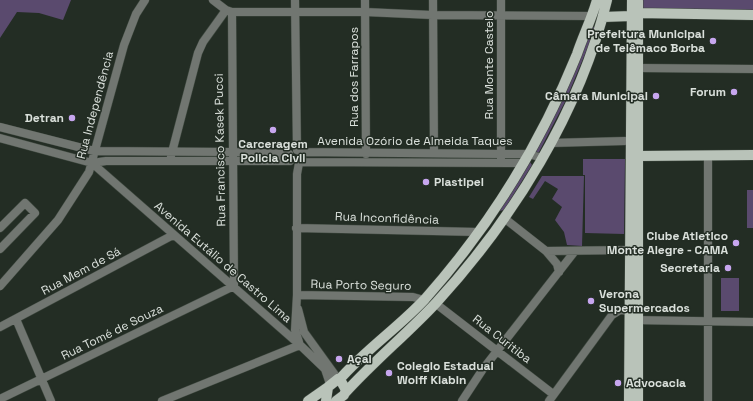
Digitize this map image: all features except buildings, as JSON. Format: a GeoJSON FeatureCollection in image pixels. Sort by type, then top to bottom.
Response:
{"type":"FeatureCollection","features":[{"type":"Feature","properties":{"kind":"main road"},"geometry":{"type":"LineString","coordinates":[[343,397],[436,303],[483,247],[504,218],[542,158],[583,73],[599,15],[597,0]]}},
{"type":"Feature","properties":{"kind":"main road"},"geometry":{"type":"LineString","coordinates":[[308,401],[334,383],[424,300],[478,232],[494,210],[526,158],[606,0]]}},
{"type":"Feature","properties":{"kind":"main road"},"geometry":{"type":"LineString","coordinates":[[632,0],[639,68],[630,250],[632,317],[638,401]]}},
{"type":"Feature","properties":{"kind":"main road"},"geometry":{"type":"LineString","coordinates":[[629,401],[635,156],[634,14],[638,0]]}},
{"type":"Feature","properties":{"kind":"main road"},"geometry":{"type":"LineString","coordinates":[[599,15],[753,15]]}},
{"type":"Feature","properties":{"kind":"main road"},"geometry":{"type":"LineString","coordinates":[[635,156],[753,155]]}},
{"type":"Feature","properties":{"kind":"main road"},"geometry":{"type":"LineString","coordinates":[[334,383],[345,386],[343,397]]}},
{"type":"Feature","properties":{"kind":"main road"},"geometry":{"type":"LineString","coordinates":[[326,401],[334,383]]}},
{"type":"Feature","properties":{"kind":"street","name":"Rua Independência"},"geometry":{"type":"LineString","coordinates":[[0,286],[58,220],[89,172],[124,45],[136,14],[144,0]]}},
{"type":"Feature","properties":{"kind":"street"},"geometry":{"type":"LineString","coordinates":[[213,0],[229,11],[365,12],[500,16],[599,15]]}},
{"type":"Feature","properties":{"kind":"street"},"geometry":{"type":"LineString","coordinates":[[162,401],[300,345],[295,330],[297,299],[295,0]]}},
{"type":"Feature","properties":{"kind":"street","name":"Rua dos Farrapos"},"geometry":{"type":"LineString","coordinates":[[365,0],[366,154]]}},
{"type":"Feature","properties":{"kind":"street"},"geometry":{"type":"LineString","coordinates":[[433,0],[434,153]]}},
{"type":"Feature","properties":{"kind":"street","name":"Rua Monte Castelo"},"geometry":{"type":"LineString","coordinates":[[500,0],[501,163]]}},
{"type":"Feature","properties":{"kind":"street"},"geometry":{"type":"LineString","coordinates":[[170,161],[198,54],[203,42],[229,11]]}},
{"type":"Feature","properties":{"kind":"street","name":"Rua Francisco Kasek Pucci"},"geometry":{"type":"LineString","coordinates":[[229,11],[234,286]]}},
{"type":"Feature","properties":{"kind":"street"},"geometry":{"type":"LineString","coordinates":[[639,68],[753,69]]}},
{"type":"Feature","properties":{"kind":"street","name":"Avenida Ozório de Almeida Taques"},"geometry":{"type":"LineString","coordinates":[[0,127],[94,151],[232,152],[295,158],[501,163],[526,158]]}},
{"type":"Feature","properties":{"kind":"street"},"geometry":{"type":"LineString","coordinates":[[0,146],[4,139],[16,131]]}},
{"type":"Feature","properties":{"kind":"street","name":"Avenida Ozório de Almeida Taques"},"geometry":{"type":"LineString","coordinates":[[4,139],[92,163],[106,161],[232,161],[366,154],[434,153],[500,154],[526,158]]}},
{"type":"Feature","properties":{"kind":"street"},"geometry":{"type":"LineString","coordinates":[[550,143],[625,141]]}},
{"type":"Feature","properties":{"kind":"street"},"geometry":{"type":"LineString","coordinates":[[708,156],[708,401]]}},
{"type":"Feature","properties":{"kind":"street"},"geometry":{"type":"LineString","coordinates":[[526,158],[542,158]]}},
{"type":"Feature","properties":{"kind":"street","name":"Avenida Eutálio de Castro Lima"},"geometry":{"type":"LineString","coordinates":[[92,163],[300,345],[325,369],[334,383]]}},
{"type":"Feature","properties":{"kind":"street"},"geometry":{"type":"LineString","coordinates":[[0,249],[35,213],[25,203],[1,225]]}},
{"type":"Feature","properties":{"kind":"street"},"geometry":{"type":"LineString","coordinates":[[504,218],[546,251],[558,264],[559,272]]}},
{"type":"Feature","properties":{"kind":"street","name":"Rua Inconfidência"},"geometry":{"type":"LineString","coordinates":[[296,228],[478,232]]}},
{"type":"Feature","properties":{"kind":"street","name":"Rua Mem de Sá"},"geometry":{"type":"LineString","coordinates":[[0,327],[173,235]]}},
{"type":"Feature","properties":{"kind":"street"},"geometry":{"type":"LineString","coordinates":[[546,251],[630,250]]}},
{"type":"Feature","properties":{"kind":"street"},"geometry":{"type":"LineString","coordinates":[[462,401],[483,369],[575,251]]}},
{"type":"Feature","properties":{"kind":"street","name":"Rua Tomé de Souza"},"geometry":{"type":"LineString","coordinates":[[0,399],[234,286]]}},
{"type":"Feature","properties":{"kind":"street","name":"Rua Porto Seguro"},"geometry":{"type":"LineString","coordinates":[[297,299],[413,297],[424,300]]}},
{"type":"Feature","properties":{"kind":"street"},"geometry":{"type":"LineString","coordinates":[[297,299],[302,325],[334,383]]}},
{"type":"Feature","properties":{"kind":"street","name":"Rua Curitiba"},"geometry":{"type":"LineString","coordinates":[[436,303],[497,351],[551,398]]}},
{"type":"Feature","properties":{"kind":"street"},"geometry":{"type":"LineString","coordinates":[[551,398],[617,310],[622,310],[632,317],[753,322]]}},
{"type":"Feature","properties":{"kind":"street"},"geometry":{"type":"LineString","coordinates":[[16,319],[41,380],[52,401]]}},
{"type":"Feature","properties":{"kind":"shaded area"},"geometry":{"type":"Polygon","coordinates":[[[0,0],[71,0],[63,20],[39,13],[17,12],[0,38],[0,0]]]}},
{"type":"Feature","properties":{"kind":"shaded area"},"geometry":{"type":"Polygon","coordinates":[[[643,0],[753,0],[753,10],[643,11],[643,0]]]}},
{"type":"Feature","properties":{"kind":"shaded area"},"geometry":{"type":"Polygon","coordinates":[[[590,26],[593,26],[595,30],[566,100],[538,154],[535,151],[590,26]]]}},
{"type":"Feature","properties":{"kind":"shaded area"},"geometry":{"type":"Polygon","coordinates":[[[583,159],[625,159],[624,234],[585,233],[585,175],[583,175],[583,159]]]}},
{"type":"Feature","properties":{"kind":"shaded area"},"geometry":{"type":"Polygon","coordinates":[[[528,162],[532,165],[504,210],[499,211],[528,162]]]}},
{"type":"Feature","properties":{"kind":"shaded area"},"geometry":{"type":"Polygon","coordinates":[[[542,176],[584,176],[582,246],[567,245],[564,232],[555,220],[562,207],[552,199],[558,189],[545,181],[533,199],[529,197],[542,176]]]}},
{"type":"Feature","properties":{"kind":"shaded area"},"geometry":{"type":"Polygon","coordinates":[[[747,190],[753,190],[753,228],[747,228],[747,190]]]}},
{"type":"Feature","properties":{"kind":"shaded area"},"geometry":{"type":"Polygon","coordinates":[[[721,278],[739,278],[739,311],[721,311],[721,278]]]}},
{"type":"Feature","properties":{"kind":"place","name":"Prefeitura Municipal de Telêmaco Borba"},"geometry":{"type":"Point","coordinates":[713,41]}},
{"type":"Feature","properties":{"kind":"place","name":"Forum"},"geometry":{"type":"Point","coordinates":[734,92]}},
{"type":"Feature","properties":{"kind":"place","name":"Câmara Municipal"},"geometry":{"type":"Point","coordinates":[656,96]}},
{"type":"Feature","properties":{"kind":"place","name":"Detran"},"geometry":{"type":"Point","coordinates":[72,118]}},
{"type":"Feature","properties":{"kind":"place","name":"Carceragem Policia Civil"},"geometry":{"type":"Point","coordinates":[273,130]}},
{"type":"Feature","properties":{"kind":"place","name":"Plastipel"},"geometry":{"type":"Point","coordinates":[426,182]}},
{"type":"Feature","properties":{"kind":"place","name":"Clube Atletico Monte Alegre - CAMA"},"geometry":{"type":"Point","coordinates":[736,243]}},
{"type":"Feature","properties":{"kind":"place","name":"Secretaria"},"geometry":{"type":"Point","coordinates":[728,268]}},
{"type":"Feature","properties":{"kind":"place","name":"Verona Supermercados"},"geometry":{"type":"Point","coordinates":[591,301]}},
{"type":"Feature","properties":{"kind":"place","name":"Açai"},"geometry":{"type":"Point","coordinates":[339,359]}},
{"type":"Feature","properties":{"kind":"place","name":"Colegio Estadual Wolff Klabin"},"geometry":{"type":"Point","coordinates":[389,373]}},
{"type":"Feature","properties":{"kind":"place","name":"Advocacia"},"geometry":{"type":"Point","coordinates":[618,383]}}]}
